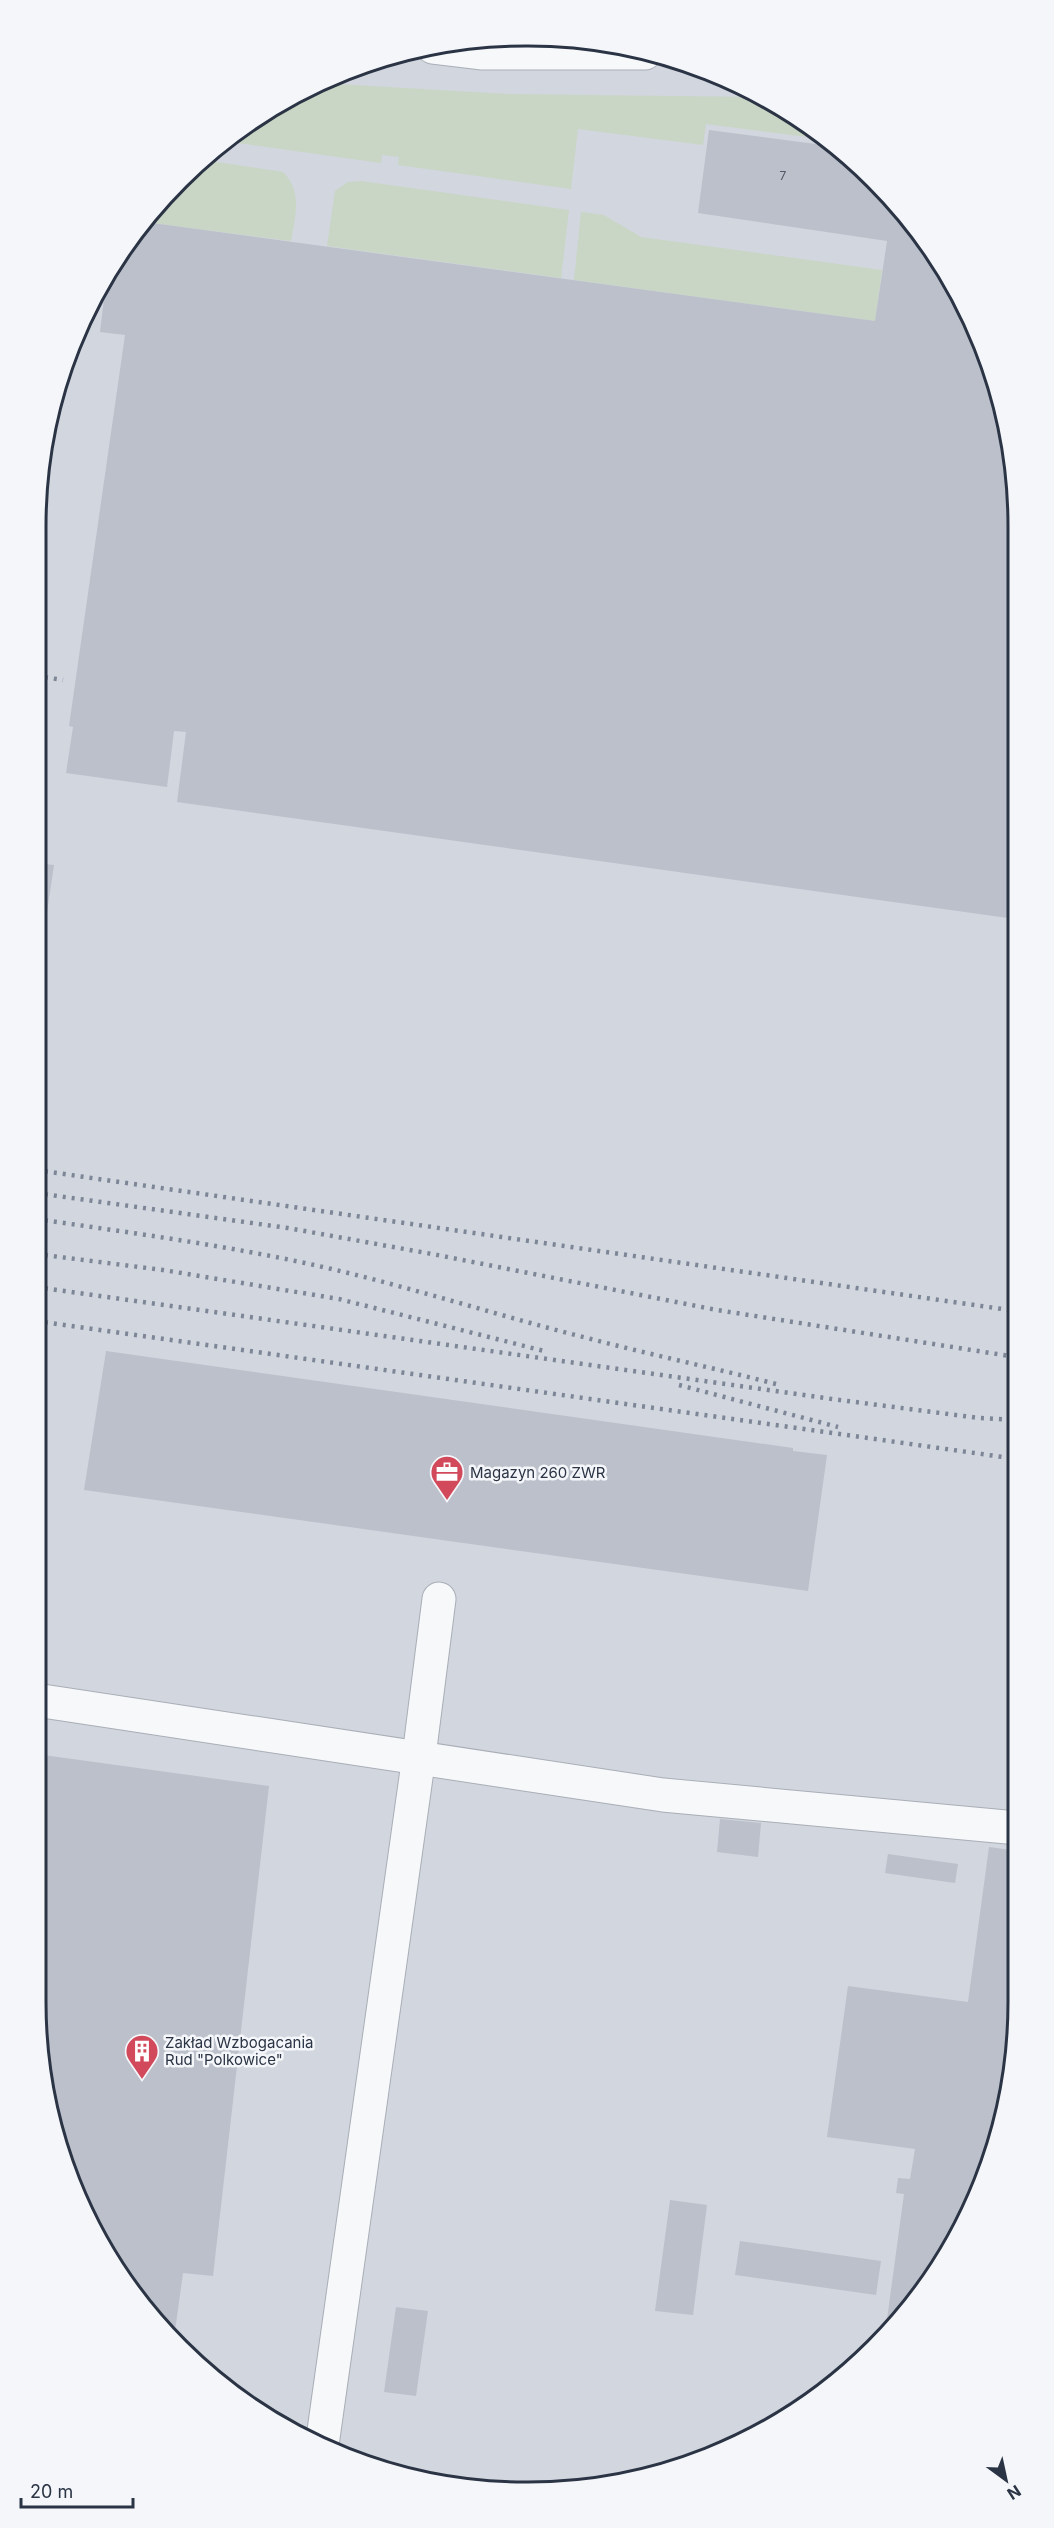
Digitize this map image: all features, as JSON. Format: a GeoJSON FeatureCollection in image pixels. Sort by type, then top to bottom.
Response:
{"type":"FeatureCollection","features":[{"type":"Feature","properties":{"kind":"street"},"geometry":{"type":"LineString","coordinates":[[465,51],[483,53],[602,53]]}},
{"type":"Feature","properties":{"kind":"street"},"geometry":{"type":"LineString","coordinates":[[323,2436],[439,1599]]}},
{"type":"Feature","properties":{"kind":"street"},"geometry":{"type":"LineString","coordinates":[[46,1701],[419,1756],[663,1795],[1008,1827]]}},
{"type":"Feature","properties":{"kind":"shaded area"},"geometry":{"type":"Polygon","coordinates":[[[527,46],[590,51],[621,56],[681,72],[740,96],[794,127],[820,146],[867,187],[908,234],[943,287],[971,343],[991,403],[1003,464],[1008,527],[1008,2001],[998,2095],[982,2155],[958,2214],[927,2268],[908,2294],[867,2341],[820,2382],[794,2401],[740,2432],[711,2445],[651,2465],[621,2472],[527,2482],[464,2477],[433,2472],[373,2456],[314,2432],[260,2401],[234,2382],[187,2341],[146,2294],[127,2268],[96,2214],[83,2185],[63,2125],[51,2064],[46,2001],[46,527],[56,433],[72,373],[96,314],[111,287],[127,260],[166,210],[187,187],[234,146],[260,127],[314,96],[343,83],[403,63],[464,51],[496,48],[527,46]]]}},
{"type":"Feature","properties":{"kind":"green space"},"geometry":{"type":"Polygon","coordinates":[[[340,84],[508,94],[741,97],[808,137],[706,124],[703,145],[578,129],[571,189],[398,165],[399,157],[382,155],[381,163],[238,143],[287,111],[340,84]]]}},
{"type":"Feature","properties":{"kind":"green space"},"geometry":{"type":"Polygon","coordinates":[[[215,162],[283,172],[295,196],[296,213],[291,241],[155,223],[187,187],[215,162]]]}},
{"type":"Feature","properties":{"kind":"green space"},"geometry":{"type":"Polygon","coordinates":[[[361,181],[569,210],[561,278],[327,246],[335,191],[348,182],[361,181]]]}},
{"type":"Feature","properties":{"kind":"green space"},"geometry":{"type":"Polygon","coordinates":[[[581,212],[604,215],[641,237],[882,270],[875,321],[574,280],[581,212]]]}},
{"type":"Feature","properties":{"kind":"building"},"geometry":{"type":"Polygon","coordinates":[[[709,130],[818,144],[867,187],[908,234],[943,287],[971,343],[991,403],[998,433],[1008,527],[1008,918],[177,802],[186,732],[174,731],[167,787],[66,773],[73,727],[69,726],[125,335],[100,332],[104,300],[127,260],[155,223],[875,321],[887,241],[698,213],[709,130]]]}},
{"type":"Feature","properties":{"kind":"building"},"geometry":{"type":"Polygon","coordinates":[[[46,864],[54,865],[46,919],[46,864]]]}},
{"type":"Feature","properties":{"kind":"building"},"geometry":{"type":"Polygon","coordinates":[[[106,1351],[793,1448],[793,1451],[827,1455],[808,1591],[84,1490],[106,1351]]]}},
{"type":"Feature","properties":{"kind":"building","name":"Zakład Wzbogacania Rud \"Polkowice\""},"geometry":{"type":"Polygon","coordinates":[[[46,1755],[269,1786],[213,2276],[183,2273],[175,2328],[127,2268],[96,2214],[83,2185],[63,2125],[51,2064],[46,2001],[46,1755]]]}},
{"type":"Feature","properties":{"kind":"building"},"geometry":{"type":"Polygon","coordinates":[[[720,1819],[761,1823],[758,1857],[717,1852],[720,1819]]]}},
{"type":"Feature","properties":{"kind":"building"},"geometry":{"type":"Polygon","coordinates":[[[989,1847],[1008,1850],[1008,2001],[1003,2064],[991,2125],[971,2185],[958,2214],[927,2268],[887,2319],[904,2194],[896,2193],[898,2178],[910,2179],[915,2149],[827,2137],[848,1986],[968,2002],[989,1847]]]}},
{"type":"Feature","properties":{"kind":"building"},"geometry":{"type":"Polygon","coordinates":[[[888,1854],[958,1864],[955,1883],[885,1873],[888,1854]]]}},
{"type":"Feature","properties":{"kind":"building"},"geometry":{"type":"Polygon","coordinates":[[[670,2200],[707,2205],[693,2315],[655,2311],[670,2200]]]}},
{"type":"Feature","properties":{"kind":"building"},"geometry":{"type":"Polygon","coordinates":[[[740,2241],[881,2261],[876,2295],[735,2275],[740,2241]]]}},
{"type":"Feature","properties":{"kind":"building"},"geometry":{"type":"Polygon","coordinates":[[[396,2307],[428,2311],[416,2396],[384,2392],[396,2307]]]}},
{"type":"Feature","properties":{"kind":"railway"},"geometry":{"type":"LineString","coordinates":[[46,677],[63,680]]}},
{"type":"Feature","properties":{"kind":"railway"},"geometry":{"type":"LineString","coordinates":[[46,1171],[1008,1310]]}},
{"type":"Feature","properties":{"kind":"railway"},"geometry":{"type":"LineString","coordinates":[[46,1194],[288,1228],[717,1310],[1008,1356]]}},
{"type":"Feature","properties":{"kind":"railway"},"geometry":{"type":"LineString","coordinates":[[46,1220],[205,1244],[305,1263],[377,1280],[591,1339],[776,1384]]}},
{"type":"Feature","properties":{"kind":"railway"},"geometry":{"type":"LineString","coordinates":[[46,1255],[163,1270],[339,1299],[548,1352]]}},
{"type":"Feature","properties":{"kind":"railway"},"geometry":{"type":"LineString","coordinates":[[46,1288],[832,1399],[979,1418],[1008,1420]]}},
{"type":"Feature","properties":{"kind":"railway"},"geometry":{"type":"LineString","coordinates":[[46,1322],[1008,1458]]}},
{"type":"Feature","properties":{"kind":"railway"},"geometry":{"type":"LineString","coordinates":[[679,1385],[838,1427]]}},
{"type":"Feature","properties":{"kind":"place","name":"Magazyn 260 ZWR"},"geometry":{"type":"Point","coordinates":[447,1501]}},
{"type":"Feature","properties":{"kind":"place","name":"Zakład Wzbogacania Rud \"Polkowice\""},"geometry":{"type":"Point","coordinates":[142,2080]}}]}
